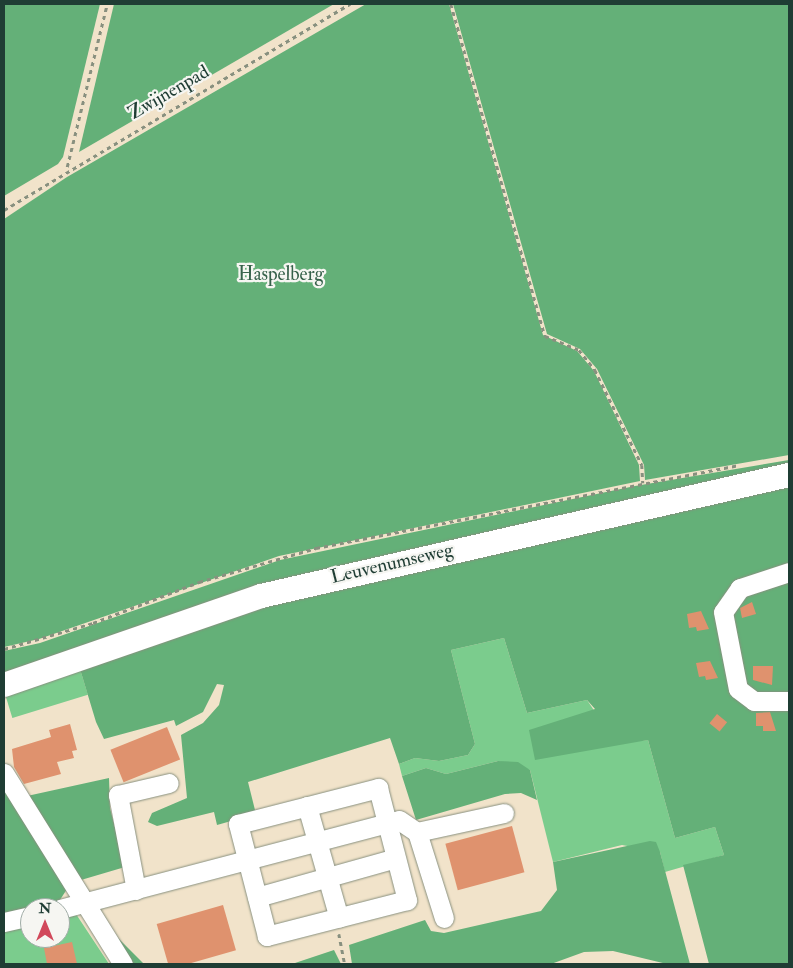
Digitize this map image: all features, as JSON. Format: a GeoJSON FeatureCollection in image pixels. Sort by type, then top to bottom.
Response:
{"type":"FeatureCollection","features":[{"type":"Feature","properties":{"kind":"main road","name":"Leuvenumseweg"},"geometry":{"type":"LineString","coordinates":[[4,685],[262,596],[789,476]]}},
{"type":"Feature","properties":{"kind":"lane"},"geometry":{"type":"LineString","coordinates":[[789,572],[740,588],[723,612],[733,678],[743,696],[789,701]]}},
{"type":"Feature","properties":{"kind":"lane"},"geometry":{"type":"LineString","coordinates":[[4,773],[87,903],[123,964]]}},
{"type":"Feature","properties":{"kind":"lane"},"geometry":{"type":"LineString","coordinates":[[136,890],[118,794],[169,782]]}},
{"type":"Feature","properties":{"kind":"lane"},"geometry":{"type":"LineString","coordinates":[[378,788],[407,900],[268,936],[238,824],[307,806],[378,788]]}},
{"type":"Feature","properties":{"kind":"lane"},"geometry":{"type":"LineString","coordinates":[[307,806],[339,918]]}},
{"type":"Feature","properties":{"kind":"lane"},"geometry":{"type":"LineString","coordinates":[[417,832],[504,813]]}},
{"type":"Feature","properties":{"kind":"lane"},"geometry":{"type":"LineString","coordinates":[[70,907],[399,820],[417,832],[444,918]]}},
{"type":"Feature","properties":{"kind":"lane"},"geometry":{"type":"LineString","coordinates":[[257,897],[396,858]]}},
{"type":"Feature","properties":{"kind":"lane"},"geometry":{"type":"LineString","coordinates":[[4,922],[20,918]]}},
{"type":"Feature","properties":{"kind":"path"},"geometry":{"type":"LineString","coordinates":[[67,168],[107,4]]}},
{"type":"Feature","properties":{"kind":"path","name":"Zwijnenpad"},"geometry":{"type":"LineString","coordinates":[[4,210],[67,168],[350,4]]}},
{"type":"Feature","properties":{"kind":"path"},"geometry":{"type":"LineString","coordinates":[[451,4],[545,336],[579,350],[595,370],[642,465],[643,483]]}},
{"type":"Feature","properties":{"kind":"path","name":"Leuvenumseweg"},"geometry":{"type":"LineString","coordinates":[[4,649],[39,641],[279,558],[643,483],[742,465]]}},
{"type":"Feature","properties":{"kind":"path"},"geometry":{"type":"LineString","coordinates":[[339,918],[345,964]]}},
{"type":"Feature","properties":{"kind":"green space"},"geometry":{"type":"Polygon","coordinates":[[[4,4],[100,4],[63,157],[58,164],[4,196],[4,4]]]}},
{"type":"Feature","properties":{"kind":"green space"},"geometry":{"type":"Polygon","coordinates":[[[114,4],[334,4],[79,152],[114,4]]]}},
{"type":"Feature","properties":{"kind":"green space","name":"Haspelberg"},"geometry":{"type":"Polygon","coordinates":[[[366,4],[449,4],[543,335],[577,351],[594,371],[639,465],[640,481],[279,556],[39,639],[4,647],[4,219],[67,177],[366,4]]]}},
{"type":"Feature","properties":{"kind":"green space"},"geometry":{"type":"Polygon","coordinates":[[[453,4],[789,4],[789,455],[645,480],[644,465],[597,369],[580,349],[547,334],[453,4]]]}},
{"type":"Feature","properties":{"kind":"green space"},"geometry":{"type":"Polygon","coordinates":[[[789,460],[789,469],[699,486],[4,678],[4,651],[40,643],[280,560],[635,486],[789,460]]]}},
{"type":"Feature","properties":{"kind":"green space"},"geometry":{"type":"Polygon","coordinates":[[[789,482],[789,569],[728,593],[734,690],[789,704],[789,964],[709,964],[683,865],[724,855],[715,827],[675,838],[648,740],[535,760],[529,730],[595,709],[587,700],[527,713],[504,638],[451,650],[475,744],[468,755],[439,761],[415,758],[399,764],[390,738],[248,782],[256,814],[217,825],[214,812],[157,826],[148,822],[152,813],[187,798],[181,735],[203,723],[219,705],[224,685],[217,684],[203,712],[176,726],[174,720],[104,739],[96,722],[80,669],[225,615],[789,482]]]}},
{"type":"Feature","properties":{"kind":"green space"},"geometry":{"type":"Polygon","coordinates":[[[789,575],[789,698],[746,695],[726,618],[732,597],[789,575]]]}},
{"type":"Feature","properties":{"kind":"green space"},"geometry":{"type":"Polygon","coordinates":[[[504,638],[527,713],[587,700],[616,743],[648,740],[675,838],[715,827],[724,855],[665,872],[660,852],[622,845],[553,862],[530,770],[498,761],[446,774],[426,768],[402,776],[399,764],[415,758],[439,761],[468,755],[475,744],[451,650],[504,638]]]}},
{"type":"Feature","properties":{"kind":"green space"},"geometry":{"type":"Polygon","coordinates":[[[80,669],[88,695],[12,718],[4,692],[80,669]]]}},
{"type":"Feature","properties":{"kind":"green space"},"geometry":{"type":"Polygon","coordinates":[[[498,761],[518,762],[530,770],[537,800],[521,793],[505,794],[416,820],[402,776],[426,768],[446,774],[498,761]]]}},
{"type":"Feature","properties":{"kind":"green space"},"geometry":{"type":"Polygon","coordinates":[[[109,778],[110,808],[125,867],[81,880],[27,796],[109,778]]]}},
{"type":"Feature","properties":{"kind":"green space"},"geometry":{"type":"Polygon","coordinates":[[[4,787],[67,889],[61,898],[20,898],[20,911],[4,914],[4,787]]]}},
{"type":"Feature","properties":{"kind":"green space"},"geometry":{"type":"Polygon","coordinates":[[[650,841],[656,842],[660,852],[690,964],[667,964],[613,951],[584,952],[551,964],[352,964],[349,945],[425,920],[431,931],[444,933],[541,911],[557,890],[553,862],[650,841]]]}},
{"type":"Feature","properties":{"kind":"green space"},"geometry":{"type":"Polygon","coordinates":[[[76,914],[109,964],[4,964],[4,930],[20,926],[20,948],[70,948],[70,915],[76,914]]]}},
{"type":"Feature","properties":{"kind":"green space"},"geometry":{"type":"Polygon","coordinates":[[[116,936],[144,964],[128,964],[116,936]]]}},
{"type":"Feature","properties":{"kind":"green space"},"geometry":{"type":"Polygon","coordinates":[[[334,950],[341,964],[292,964],[334,950]]]}},
{"type":"Feature","properties":{"kind":"building"},"geometry":{"type":"Polygon","coordinates":[[[752,602],[756,614],[742,618],[740,608],[752,602]]]}},
{"type":"Feature","properties":{"kind":"building"},"geometry":{"type":"Polygon","coordinates":[[[701,611],[709,629],[697,631],[696,627],[689,628],[687,614],[701,611]]]}},
{"type":"Feature","properties":{"kind":"building"},"geometry":{"type":"Polygon","coordinates":[[[710,661],[718,678],[706,680],[705,676],[699,677],[696,663],[710,661]]]}},
{"type":"Feature","properties":{"kind":"building"},"geometry":{"type":"Polygon","coordinates":[[[753,666],[773,666],[772,685],[753,680],[753,666]]]}},
{"type":"Feature","properties":{"kind":"building"},"geometry":{"type":"Polygon","coordinates":[[[770,712],[776,731],[763,731],[763,726],[756,726],[756,713],[770,712]]]}},
{"type":"Feature","properties":{"kind":"building"},"geometry":{"type":"Polygon","coordinates":[[[717,714],[727,722],[720,732],[709,723],[717,714]]]}},
{"type":"Feature","properties":{"kind":"building"},"geometry":{"type":"Polygon","coordinates":[[[70,724],[77,750],[72,751],[74,758],[57,762],[61,774],[24,784],[14,767],[12,749],[51,737],[49,730],[70,724]]]}},
{"type":"Feature","properties":{"kind":"building"},"geometry":{"type":"Polygon","coordinates":[[[167,727],[180,759],[124,782],[110,750],[167,727]]]}},
{"type":"Feature","properties":{"kind":"building"},"geometry":{"type":"Polygon","coordinates":[[[512,826],[524,872],[458,890],[445,844],[512,826]]]}},
{"type":"Feature","properties":{"kind":"building"},"geometry":{"type":"Polygon","coordinates":[[[223,905],[236,950],[188,964],[168,964],[157,924],[223,905]]]}},
{"type":"Feature","properties":{"kind":"building"},"geometry":{"type":"Polygon","coordinates":[[[70,942],[72,942],[77,964],[47,964],[44,948],[70,948],[70,942]]]}}]}
